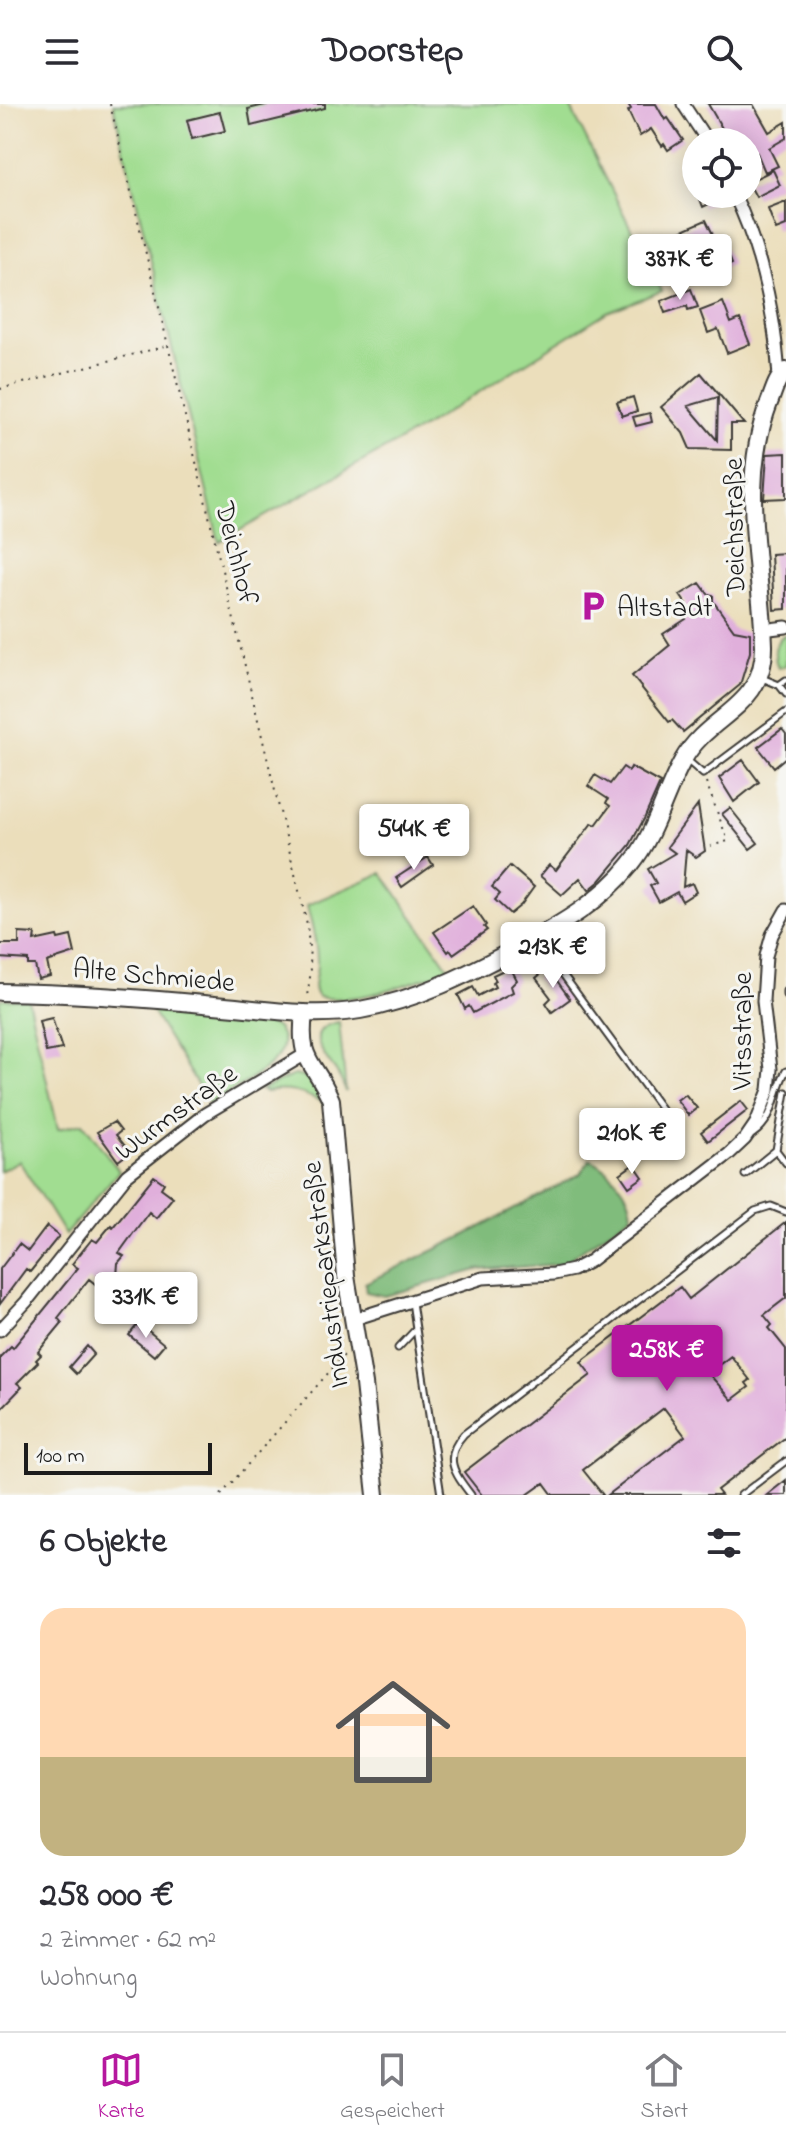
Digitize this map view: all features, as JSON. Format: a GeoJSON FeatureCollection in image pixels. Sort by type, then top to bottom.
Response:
{"type":"FeatureCollection","features":[{"type":"Feature","properties":{"kind":"street"},"geometry":{"type":"LineString","coordinates":[[683,104],[699,128]]}},
{"type":"Feature","properties":{"kind":"street","name":"Deichstraße"},"geometry":{"type":"LineString","coordinates":[[739,208],[758,257],[783,374],[764,415],[752,472],[764,647],[761,677]]}},
{"type":"Feature","properties":{"kind":"street"},"geometry":{"type":"LineString","coordinates":[[762,630],[786,627]]}},
{"type":"Feature","properties":{"kind":"street"},"geometry":{"type":"LineString","coordinates":[[304,1055],[301,1037],[304,1013],[357,1010],[429,991],[536,938],[602,897],[646,843],[684,758],[707,732],[747,698],[761,677]]}},
{"type":"Feature","properties":{"kind":"street","name":"Vitsstraße"},"geometry":{"type":"LineString","coordinates":[[354,1319],[483,1278],[530,1277],[573,1270],[590,1261],[745,1139],[763,1109],[769,1090],[771,1069],[763,978],[772,935],[786,910]]}},
{"type":"Feature","properties":{"kind":"street","name":"Alte Schmiede"},"geometry":{"type":"LineString","coordinates":[[0,992],[81,994],[304,1013]]}},
{"type":"Feature","properties":{"kind":"street","name":"Industrieparkstraße"},"geometry":{"type":"LineString","coordinates":[[304,1055],[331,1100],[346,1276],[358,1344],[376,1495]]}},
{"type":"Feature","properties":{"kind":"street","name":"Wurmstraße"},"geometry":{"type":"LineString","coordinates":[[0,1330],[127,1175],[205,1114],[304,1055]]}},
{"type":"Feature","properties":{"kind":"lane"},"geometry":{"type":"LineString","coordinates":[[761,677],[779,685],[786,694]]}},
{"type":"Feature","properties":{"kind":"lane"},"geometry":{"type":"LineString","coordinates":[[779,685],[786,680]]}},
{"type":"Feature","properties":{"kind":"lane"},"geometry":{"type":"LineString","coordinates":[[684,758],[703,774],[786,712]]}},
{"type":"Feature","properties":{"kind":"lane"},"geometry":{"type":"LineString","coordinates":[[536,938],[673,1125]]}},
{"type":"Feature","properties":{"kind":"lane"},"geometry":{"type":"LineString","coordinates":[[745,1139],[759,1130],[771,1116],[780,1081],[786,1071]]}},
{"type":"Feature","properties":{"kind":"lane"},"geometry":{"type":"LineString","coordinates":[[745,1175],[776,1150],[786,1092]]}},
{"type":"Feature","properties":{"kind":"lane"},"geometry":{"type":"LineString","coordinates":[[776,1150],[786,1163]]}},
{"type":"Feature","properties":{"kind":"lane"},"geometry":{"type":"LineString","coordinates":[[471,1495],[454,1473],[451,1462],[457,1442],[464,1434],[755,1211],[771,1206],[786,1212]]}},
{"type":"Feature","properties":{"kind":"lane"},"geometry":{"type":"LineString","coordinates":[[412,1301],[441,1495]]}},
{"type":"Feature","properties":{"kind":"lane"},"geometry":{"type":"LineString","coordinates":[[398,1348],[417,1329]]}},
{"type":"Feature","properties":{"kind":"lane"},"geometry":{"type":"LineString","coordinates":[[741,1495],[786,1461]]}},
{"type":"Feature","properties":{"kind":"path","name":"Deichhof"},"geometry":{"type":"LineString","coordinates":[[110,104],[307,924],[311,971],[304,1013]]}},
{"type":"Feature","properties":{"kind":"path"},"geometry":{"type":"LineString","coordinates":[[0,389],[167,346]]}},
{"type":"Feature","properties":{"kind":"path"},"geometry":{"type":"LineString","coordinates":[[703,774],[728,841],[711,846]]}},
{"type":"Feature","properties":{"kind":"path"},"geometry":{"type":"LineString","coordinates":[[221,1495],[353,1344],[358,1344]]}},
{"type":"Feature","properties":{"kind":"green space"},"geometry":{"type":"Polygon","coordinates":[[[113,104],[569,104],[662,291],[607,312],[422,428],[219,542],[113,104]]]}},
{"type":"Feature","properties":{"kind":"green space"},"geometry":{"type":"Polygon","coordinates":[[[786,634],[786,665],[778,668],[775,649],[786,634]]]}},
{"type":"Feature","properties":{"kind":"green space"},"geometry":{"type":"Polygon","coordinates":[[[382,873],[450,970],[367,995],[334,999],[318,997],[314,986],[316,950],[307,905],[382,873]]]}},
{"type":"Feature","properties":{"kind":"green space"},"geometry":{"type":"Polygon","coordinates":[[[0,999],[28,999],[58,1129],[83,1123],[119,1171],[65,1235],[19,1161],[0,1171],[0,999]]]}},
{"type":"Feature","properties":{"kind":"green space"},"geometry":{"type":"Polygon","coordinates":[[[151,1010],[269,1024],[280,1033],[281,1049],[266,1068],[209,1104],[151,1010]]]}},
{"type":"Feature","properties":{"kind":"green space"},"geometry":{"type":"Polygon","coordinates":[[[339,1022],[346,1092],[322,1052],[318,1037],[327,1026],[339,1022]]]}},
{"type":"Feature","properties":{"kind":"green space"},"geometry":{"type":"Polygon","coordinates":[[[294,1075],[315,1083],[320,1101],[293,1092],[261,1090],[294,1075]]]}},
{"type":"Feature","properties":{"kind":"green space"},"geometry":{"type":"Polygon","coordinates":[[[590,1159],[605,1168],[624,1190],[632,1215],[562,1264],[477,1270],[385,1296],[366,1292],[365,1283],[468,1234],[580,1174],[590,1159]]]}},
{"type":"Feature","properties":{"kind":"building"},"geometry":{"type":"Polygon","coordinates":[[[269,104],[325,104],[325,108],[251,126],[248,109],[269,104]]]}},
{"type":"Feature","properties":{"kind":"building"},"geometry":{"type":"Polygon","coordinates":[[[628,104],[656,104],[682,141],[668,150],[651,129],[640,136],[628,111],[631,109],[628,104]]]}},
{"type":"Feature","properties":{"kind":"building"},"geometry":{"type":"Polygon","coordinates":[[[708,104],[753,104],[769,132],[786,122],[786,138],[769,148],[778,166],[765,172],[762,165],[762,128],[722,128],[708,104]]]}},
{"type":"Feature","properties":{"kind":"building"},"geometry":{"type":"Polygon","coordinates":[[[220,112],[225,131],[192,139],[187,120],[220,112]]]}},
{"type":"Feature","properties":{"kind":"building"},"geometry":{"type":"Polygon","coordinates":[[[773,170],[780,185],[762,194],[762,175],[773,170]]]}},
{"type":"Feature","properties":{"kind":"building"},"geometry":{"type":"Polygon","coordinates":[[[786,202],[786,226],[776,230],[768,209],[786,202]]]}},
{"type":"Feature","properties":{"kind":"building"},"geometry":{"type":"Polygon","coordinates":[[[706,220],[721,251],[726,249],[732,264],[700,277],[688,249],[683,250],[676,233],[706,220]]]}},
{"type":"Feature","properties":{"kind":"building"},"geometry":{"type":"Polygon","coordinates":[[[691,289],[698,307],[688,310],[687,306],[665,313],[661,301],[691,289]]]}},
{"type":"Feature","properties":{"kind":"building"},"geometry":{"type":"Polygon","coordinates":[[[723,302],[731,323],[740,319],[750,344],[727,353],[718,329],[708,333],[700,311],[723,302]]]}},
{"type":"Feature","properties":{"kind":"building"},"geometry":{"type":"Polygon","coordinates":[[[701,373],[744,424],[731,424],[731,450],[690,449],[683,433],[661,407],[701,373]],[[718,397],[688,406],[717,440],[718,397]]]}},
{"type":"Feature","properties":{"kind":"building"},"geometry":{"type":"Polygon","coordinates":[[[633,397],[637,411],[622,416],[617,402],[633,397]]]}},
{"type":"Feature","properties":{"kind":"building"},"geometry":{"type":"Polygon","coordinates":[[[650,413],[652,422],[636,426],[633,417],[650,413]]]}},
{"type":"Feature","properties":{"kind":"building"},"geometry":{"type":"Polygon","coordinates":[[[786,453],[786,498],[764,499],[767,454],[786,453]]]}},
{"type":"Feature","properties":{"kind":"building"},"geometry":{"type":"Polygon","coordinates":[[[786,553],[786,609],[774,610],[771,554],[786,553]]]}},
{"type":"Feature","properties":{"kind":"building"},"geometry":{"type":"Polygon","coordinates":[[[700,583],[708,594],[713,595],[713,601],[734,630],[750,633],[750,652],[740,685],[683,732],[672,720],[669,722],[632,676],[670,645],[663,634],[686,619],[679,609],[686,604],[680,595],[700,583]]]}},
{"type":"Feature","properties":{"kind":"building"},"geometry":{"type":"Polygon","coordinates":[[[782,729],[786,734],[786,757],[774,767],[758,747],[782,729]]]}},
{"type":"Feature","properties":{"kind":"building"},"geometry":{"type":"Polygon","coordinates":[[[743,760],[759,782],[734,802],[719,778],[743,760]]]}},
{"type":"Feature","properties":{"kind":"building"},"geometry":{"type":"Polygon","coordinates":[[[623,767],[629,771],[631,767],[660,783],[645,817],[630,845],[600,881],[589,890],[580,878],[562,895],[540,876],[549,865],[556,870],[592,823],[596,825],[610,806],[606,803],[608,799],[588,786],[595,775],[610,784],[623,767]]]}},
{"type":"Feature","properties":{"kind":"building"},"geometry":{"type":"Polygon","coordinates":[[[698,805],[705,851],[696,857],[686,850],[683,887],[692,883],[696,892],[682,901],[677,892],[659,902],[650,886],[656,883],[648,869],[675,853],[667,847],[698,805]]]}},
{"type":"Feature","properties":{"kind":"building"},"geometry":{"type":"Polygon","coordinates":[[[730,808],[758,843],[750,849],[722,814],[730,808]]]}},
{"type":"Feature","properties":{"kind":"building"},"geometry":{"type":"Polygon","coordinates":[[[428,857],[433,865],[402,887],[396,878],[428,857]]]}},
{"type":"Feature","properties":{"kind":"building"},"geometry":{"type":"Polygon","coordinates":[[[510,866],[534,887],[510,914],[495,900],[500,894],[492,887],[510,866]]]}},
{"type":"Feature","properties":{"kind":"building"},"geometry":{"type":"Polygon","coordinates":[[[473,906],[487,930],[453,954],[450,950],[448,952],[434,932],[473,906]]]}},
{"type":"Feature","properties":{"kind":"building"},"geometry":{"type":"Polygon","coordinates":[[[19,933],[35,934],[34,941],[71,936],[75,953],[47,962],[50,976],[38,979],[35,965],[28,965],[28,960],[0,958],[0,944],[19,944],[19,933]]]}},
{"type":"Feature","properties":{"kind":"building"},"geometry":{"type":"Polygon","coordinates":[[[510,967],[517,980],[511,986],[513,992],[473,1013],[469,1006],[465,1009],[458,995],[473,987],[478,996],[495,987],[493,975],[510,967]]]}},
{"type":"Feature","properties":{"kind":"building"},"geometry":{"type":"Polygon","coordinates":[[[548,968],[570,999],[552,1012],[546,1003],[551,998],[536,978],[548,968]]]}},
{"type":"Feature","properties":{"kind":"building"},"geometry":{"type":"Polygon","coordinates":[[[52,1018],[62,1049],[46,1052],[39,1021],[52,1018]]]}},
{"type":"Feature","properties":{"kind":"building"},"geometry":{"type":"Polygon","coordinates":[[[685,1094],[697,1108],[688,1115],[677,1100],[685,1094]]]}},
{"type":"Feature","properties":{"kind":"building"},"geometry":{"type":"Polygon","coordinates":[[[741,1101],[748,1110],[708,1141],[701,1132],[741,1101]]]}},
{"type":"Feature","properties":{"kind":"building"},"geometry":{"type":"Polygon","coordinates":[[[114,1122],[121,1131],[116,1135],[130,1152],[118,1161],[97,1132],[114,1122]]]}},
{"type":"Feature","properties":{"kind":"building"},"geometry":{"type":"Polygon","coordinates":[[[634,1164],[643,1177],[629,1187],[620,1174],[634,1164]]]}},
{"type":"Feature","properties":{"kind":"building"},"geometry":{"type":"Polygon","coordinates":[[[154,1176],[164,1183],[161,1188],[173,1197],[156,1218],[149,1212],[119,1253],[124,1256],[118,1263],[117,1277],[105,1292],[89,1279],[58,1318],[62,1323],[38,1352],[41,1355],[36,1360],[38,1362],[17,1383],[22,1387],[0,1410],[0,1357],[11,1346],[13,1348],[78,1268],[72,1264],[92,1239],[97,1242],[111,1225],[113,1227],[154,1176]]]}},
{"type":"Feature","properties":{"kind":"building"},"geometry":{"type":"Polygon","coordinates":[[[786,1222],[786,1298],[764,1315],[772,1325],[769,1328],[786,1349],[786,1437],[717,1490],[721,1495],[608,1495],[685,1436],[664,1408],[583,1470],[603,1495],[553,1495],[544,1483],[527,1495],[482,1495],[464,1472],[591,1375],[581,1362],[680,1287],[689,1299],[786,1222]],[[731,1356],[708,1373],[732,1400],[749,1387],[746,1383],[750,1380],[731,1356]]]}},
{"type":"Feature","properties":{"kind":"building"},"geometry":{"type":"Polygon","coordinates":[[[47,1226],[59,1236],[30,1272],[26,1269],[0,1304],[0,1269],[19,1244],[28,1251],[47,1226]]]}},
{"type":"Feature","properties":{"kind":"building"},"geometry":{"type":"Polygon","coordinates":[[[139,1323],[164,1344],[154,1356],[129,1335],[139,1323]]]}},
{"type":"Feature","properties":{"kind":"building"},"geometry":{"type":"Polygon","coordinates":[[[87,1346],[94,1354],[76,1374],[69,1367],[87,1346]]]}},
{"type":"Feature","properties":{"kind":"building"},"geometry":{"type":"Polygon","coordinates":[[[786,1480],[786,1495],[767,1495],[786,1480]]]}},
{"type":"Feature","properties":{"kind":"place","name":"Altstadt"},"geometry":{"type":"Point","coordinates":[593,606]}}]}
